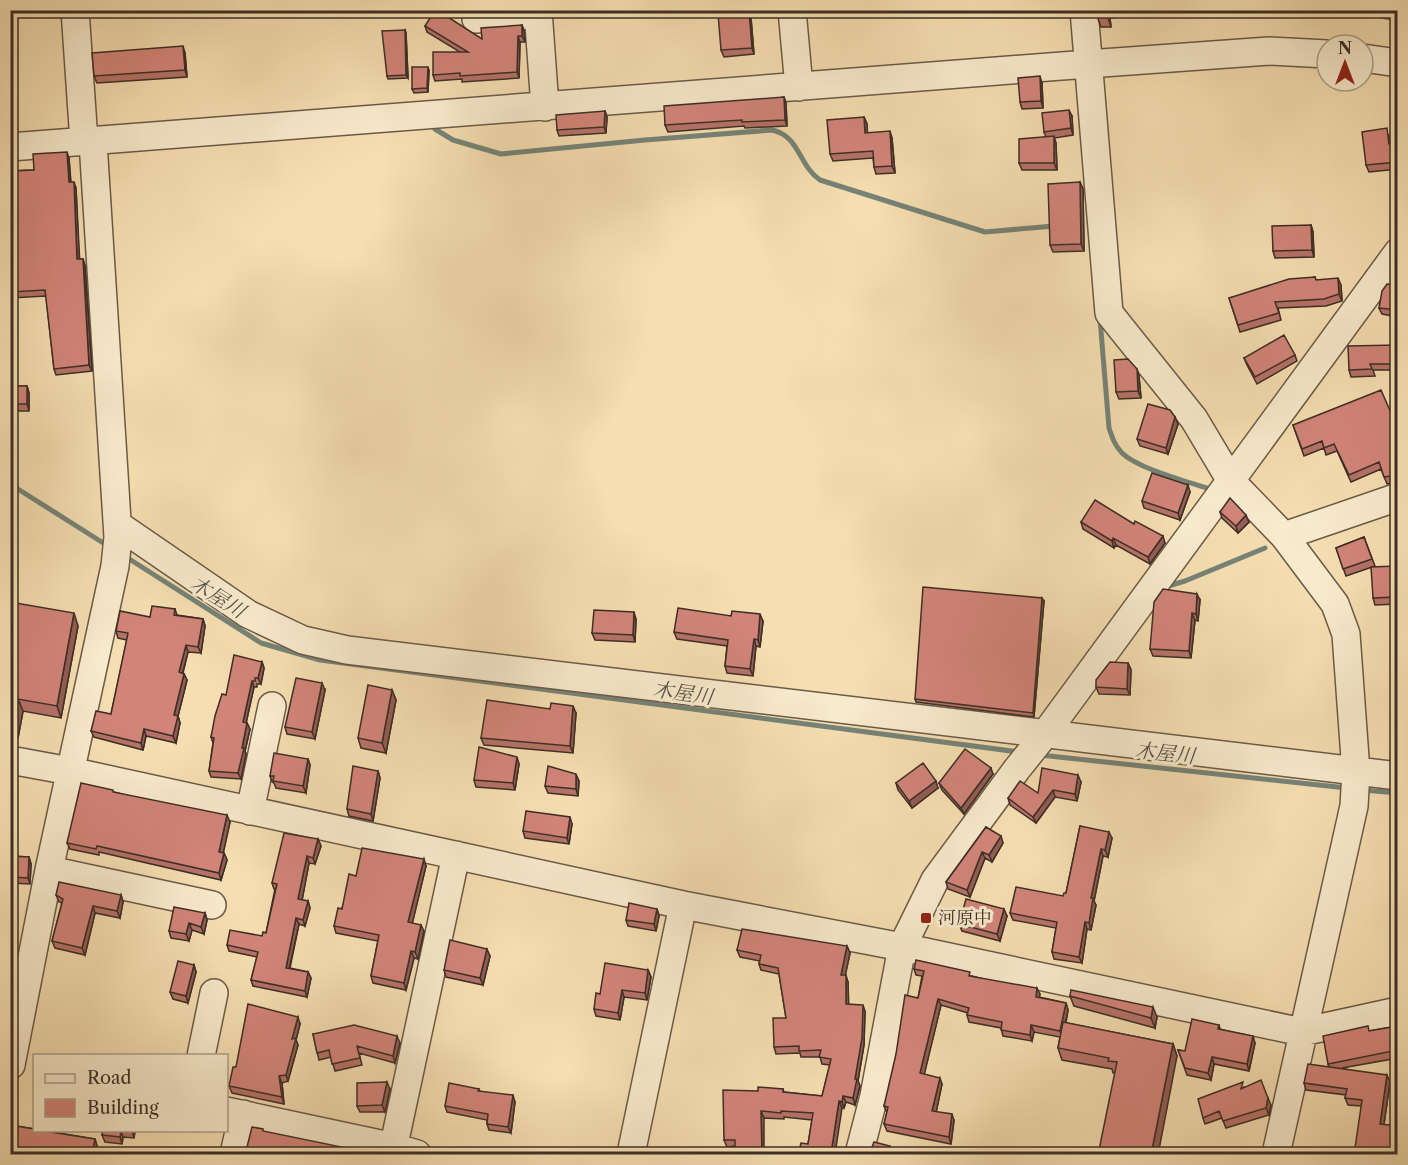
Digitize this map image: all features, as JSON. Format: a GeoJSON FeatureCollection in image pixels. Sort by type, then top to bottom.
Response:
{"type":"FeatureCollection","features":[{"type":"Feature","properties":{"kind":"street"},"geometry":{"type":"LineString","coordinates":[[19,1066],[49,870],[115,566],[118,531],[89,142],[75,10]]}},
{"type":"Feature","properties":{"kind":"street"},"geometry":{"type":"LineString","coordinates":[[476,10],[476,19],[538,12],[545,107]]}},
{"type":"Feature","properties":{"kind":"street"},"geometry":{"type":"LineString","coordinates":[[792,10],[798,87]]}},
{"type":"Feature","properties":{"kind":"street"},"geometry":{"type":"LineString","coordinates":[[1084,10],[1109,313],[1194,420],[1231,481],[1284,536],[1335,604],[1346,634],[1356,772],[1354,806],[1276,1155]]}},
{"type":"Feature","properties":{"kind":"street"},"geometry":{"type":"LineString","coordinates":[[10,147],[1269,51],[1315,53]]}},
{"type":"Feature","properties":{"kind":"street"},"geometry":{"type":"LineString","coordinates":[[1375,60],[1398,63]]}},
{"type":"Feature","properties":{"kind":"street"},"geometry":{"type":"LineString","coordinates":[[859,1155],[874,1096],[902,947],[935,880],[1045,734],[1398,252]]}},
{"type":"Feature","properties":{"kind":"street"},"geometry":{"type":"LineString","coordinates":[[1284,536],[1398,497]]}},
{"type":"Feature","properties":{"kind":"street"},"geometry":{"type":"LineString","coordinates":[[118,531],[248,614],[303,640],[348,651],[1398,776]]}},
{"type":"Feature","properties":{"kind":"street"},"geometry":{"type":"LineString","coordinates":[[250,811],[272,706]]}},
{"type":"Feature","properties":{"kind":"street"},"geometry":{"type":"LineString","coordinates":[[10,760],[70,771],[683,905],[902,947],[1302,1032],[1398,1011]]}},
{"type":"Feature","properties":{"kind":"street"},"geometry":{"type":"LineString","coordinates":[[234,1155],[235,1113],[401,1152],[456,855]]}},
{"type":"Feature","properties":{"kind":"street"},"geometry":{"type":"LineString","coordinates":[[49,870],[212,905]]}},
{"type":"Feature","properties":{"kind":"street"},"geometry":{"type":"LineString","coordinates":[[632,1155],[683,905]]}},
{"type":"Feature","properties":{"kind":"street"},"geometry":{"type":"LineString","coordinates":[[201,1054],[214,993]]}},
{"type":"Feature","properties":{"kind":"green space"},"geometry":{"type":"Polygon","coordinates":[[[1348,11],[1397,11],[1397,21],[1348,11]]]}},
{"type":"Feature","properties":{"kind":"building"},"geometry":{"type":"Polygon","coordinates":[[[435,10],[482,39],[481,28],[522,25],[522,36],[518,36],[517,72],[460,76],[460,73],[433,75],[433,52],[468,52],[425,26],[435,10]]]}},
{"type":"Feature","properties":{"kind":"building"},"geometry":{"type":"Polygon","coordinates":[[[1097,10],[1106,10],[1107,15],[1097,16],[1097,10]]]}},
{"type":"Feature","properties":{"kind":"building"},"geometry":{"type":"Polygon","coordinates":[[[749,11],[752,48],[721,50],[718,14],[749,11]]]}},
{"type":"Feature","properties":{"kind":"building"},"geometry":{"type":"Polygon","coordinates":[[[405,30],[406,75],[387,76],[382,31],[405,30]]]}},
{"type":"Feature","properties":{"kind":"building"},"geometry":{"type":"Polygon","coordinates":[[[183,46],[185,70],[94,76],[92,53],[183,46]]]}},
{"type":"Feature","properties":{"kind":"building"},"geometry":{"type":"Polygon","coordinates":[[[412,67],[428,67],[427,88],[412,89],[412,67]]]}},
{"type":"Feature","properties":{"kind":"building"},"geometry":{"type":"Polygon","coordinates":[[[1040,76],[1041,101],[1020,102],[1018,78],[1040,76]]]}},
{"type":"Feature","properties":{"kind":"building"},"geometry":{"type":"Polygon","coordinates":[[[784,97],[785,120],[665,125],[664,106],[784,97]]]}},
{"type":"Feature","properties":{"kind":"building"},"geometry":{"type":"Polygon","coordinates":[[[1069,110],[1071,128],[1044,132],[1042,113],[1069,110]]]}},
{"type":"Feature","properties":{"kind":"building"},"geometry":{"type":"Polygon","coordinates":[[[605,111],[604,127],[557,130],[556,115],[605,111]]]}},
{"type":"Feature","properties":{"kind":"building"},"geometry":{"type":"Polygon","coordinates":[[[864,117],[865,133],[890,131],[892,166],[874,167],[873,151],[830,154],[827,120],[864,117]]]}},
{"type":"Feature","properties":{"kind":"building"},"geometry":{"type":"Polygon","coordinates":[[[1387,128],[1389,144],[1398,143],[1398,162],[1366,165],[1362,132],[1387,128]]]}},
{"type":"Feature","properties":{"kind":"building"},"geometry":{"type":"Polygon","coordinates":[[[1054,136],[1054,163],[1019,163],[1019,139],[1054,136]]]}},
{"type":"Feature","properties":{"kind":"building"},"geometry":{"type":"Polygon","coordinates":[[[67,152],[69,182],[74,182],[77,259],[83,259],[89,365],[54,369],[45,290],[10,292],[10,273],[16,273],[14,240],[10,240],[10,171],[34,170],[33,154],[67,152]]]}},
{"type":"Feature","properties":{"kind":"building"},"geometry":{"type":"Polygon","coordinates":[[[1080,182],[1081,244],[1050,245],[1048,184],[1080,182]]]}},
{"type":"Feature","properties":{"kind":"building"},"geometry":{"type":"Polygon","coordinates":[[[1311,225],[1312,250],[1273,251],[1272,226],[1311,225]]]}},
{"type":"Feature","properties":{"kind":"building"},"geometry":{"type":"Polygon","coordinates":[[[1315,277],[1316,280],[1338,278],[1339,294],[1324,299],[1275,302],[1279,313],[1238,325],[1229,298],[1289,279],[1315,277]]]}},
{"type":"Feature","properties":{"kind":"building"},"geometry":{"type":"Polygon","coordinates":[[[1387,284],[1398,285],[1398,310],[1379,308],[1382,291],[1387,284]]]}},
{"type":"Feature","properties":{"kind":"building"},"geometry":{"type":"Polygon","coordinates":[[[1284,335],[1295,355],[1255,377],[1244,358],[1284,335]]]}},
{"type":"Feature","properties":{"kind":"building"},"geometry":{"type":"Polygon","coordinates":[[[1398,345],[1398,364],[1370,364],[1372,369],[1349,370],[1348,346],[1398,345]]]}},
{"type":"Feature","properties":{"kind":"building"},"geometry":{"type":"Polygon","coordinates":[[[1128,359],[1137,369],[1138,391],[1116,392],[1114,360],[1128,359]]]}},
{"type":"Feature","properties":{"kind":"building"},"geometry":{"type":"Polygon","coordinates":[[[10,386],[27,386],[27,404],[10,404],[10,386]]]}},
{"type":"Feature","properties":{"kind":"building"},"geometry":{"type":"Polygon","coordinates":[[[1381,390],[1398,429],[1398,475],[1384,477],[1379,462],[1349,475],[1334,444],[1324,448],[1322,441],[1302,449],[1293,425],[1381,390]]]}},
{"type":"Feature","properties":{"kind":"building"},"geometry":{"type":"Polygon","coordinates":[[[1148,404],[1170,410],[1175,417],[1166,448],[1137,439],[1148,404]]]}},
{"type":"Feature","properties":{"kind":"building"},"geometry":{"type":"Polygon","coordinates":[[[1152,473],[1188,485],[1178,513],[1142,501],[1152,473]]]}},
{"type":"Feature","properties":{"kind":"building"},"geometry":{"type":"Polygon","coordinates":[[[1230,498],[1246,515],[1236,526],[1220,512],[1230,498]]]}},
{"type":"Feature","properties":{"kind":"building"},"geometry":{"type":"Polygon","coordinates":[[[1095,500],[1134,524],[1135,521],[1163,536],[1148,557],[1113,538],[1112,541],[1081,522],[1095,500]]]}},
{"type":"Feature","properties":{"kind":"building"},"geometry":{"type":"Polygon","coordinates":[[[1364,537],[1372,559],[1343,569],[1336,548],[1364,537]]]}},
{"type":"Feature","properties":{"kind":"building"},"geometry":{"type":"Polygon","coordinates":[[[1396,566],[1397,597],[1373,598],[1371,567],[1396,566]]]}},
{"type":"Feature","properties":{"kind":"building"},"geometry":{"type":"Polygon","coordinates":[[[923,587],[1042,598],[1033,713],[915,699],[923,587]]]}},
{"type":"Feature","properties":{"kind":"building"},"geometry":{"type":"Polygon","coordinates":[[[1163,589],[1197,594],[1196,614],[1192,613],[1189,651],[1150,649],[1154,602],[1163,589]]]}},
{"type":"Feature","properties":{"kind":"building"},"geometry":{"type":"Polygon","coordinates":[[[10,602],[74,613],[57,706],[18,699],[14,726],[10,725],[10,602]]]}},
{"type":"Feature","properties":{"kind":"building"},"geometry":{"type":"Polygon","coordinates":[[[152,606],[175,609],[174,615],[203,619],[198,647],[186,645],[179,672],[184,674],[174,715],[178,716],[173,736],[144,729],[141,743],[91,731],[96,711],[111,714],[128,633],[116,631],[120,611],[150,617],[152,606]]]}},
{"type":"Feature","properties":{"kind":"building"},"geometry":{"type":"Polygon","coordinates":[[[678,608],[731,616],[732,611],[760,614],[758,640],[754,639],[750,669],[725,666],[728,640],[674,632],[678,608]]]}},
{"type":"Feature","properties":{"kind":"building"},"geometry":{"type":"Polygon","coordinates":[[[594,610],[634,612],[633,635],[592,633],[594,610]]]}},
{"type":"Feature","properties":{"kind":"building"},"geometry":{"type":"Polygon","coordinates":[[[234,655],[262,662],[258,678],[252,681],[243,722],[247,723],[242,748],[244,748],[238,773],[209,771],[215,716],[222,694],[226,695],[234,655]]]}},
{"type":"Feature","properties":{"kind":"building"},"geometry":{"type":"Polygon","coordinates":[[[1110,662],[1128,663],[1127,689],[1096,687],[1096,680],[1110,662]]]}},
{"type":"Feature","properties":{"kind":"building"},"geometry":{"type":"Polygon","coordinates":[[[296,678],[322,683],[312,732],[285,727],[296,678]]]}},
{"type":"Feature","properties":{"kind":"building"},"geometry":{"type":"Polygon","coordinates":[[[368,685],[392,690],[382,743],[358,738],[368,685]]]}},
{"type":"Feature","properties":{"kind":"building"},"geometry":{"type":"Polygon","coordinates":[[[487,700],[550,709],[551,703],[573,706],[570,746],[481,738],[487,700]]]}},
{"type":"Feature","properties":{"kind":"building"},"geometry":{"type":"Polygon","coordinates":[[[479,747],[517,757],[513,783],[474,780],[479,747]]]}},
{"type":"Feature","properties":{"kind":"building"},"geometry":{"type":"Polygon","coordinates":[[[965,749],[991,768],[961,808],[939,783],[965,749]]]}},
{"type":"Feature","properties":{"kind":"building"},"geometry":{"type":"Polygon","coordinates":[[[274,753],[308,759],[303,786],[273,781],[274,776],[270,776],[274,753]]]}},
{"type":"Feature","properties":{"kind":"building"},"geometry":{"type":"Polygon","coordinates":[[[923,763],[936,781],[909,801],[896,783],[923,763]]]}},
{"type":"Feature","properties":{"kind":"building"},"geometry":{"type":"Polygon","coordinates":[[[353,766],[378,771],[371,814],[347,809],[353,766]]]}},
{"type":"Feature","properties":{"kind":"building"},"geometry":{"type":"Polygon","coordinates":[[[548,766],[576,774],[576,789],[545,786],[548,766]]]}},
{"type":"Feature","properties":{"kind":"building"},"geometry":{"type":"Polygon","coordinates":[[[1042,768],[1078,775],[1075,794],[1053,790],[1033,817],[1008,798],[1020,781],[1038,793],[1042,768]]]}},
{"type":"Feature","properties":{"kind":"building"},"geometry":{"type":"Polygon","coordinates":[[[81,783],[113,790],[113,792],[227,815],[219,852],[224,853],[219,873],[97,846],[96,849],[67,843],[81,783]]]}},
{"type":"Feature","properties":{"kind":"building"},"geometry":{"type":"Polygon","coordinates":[[[526,811],[570,817],[567,838],[523,831],[526,811]]]}},
{"type":"Feature","properties":{"kind":"building"},"geometry":{"type":"Polygon","coordinates":[[[1080,826],[1109,832],[1105,850],[1101,849],[1091,898],[1093,898],[1089,923],[1085,922],[1079,957],[1052,952],[1057,922],[1010,913],[1016,887],[1063,896],[1066,893],[1080,826]]]}},
{"type":"Feature","properties":{"kind":"building"},"geometry":{"type":"Polygon","coordinates":[[[986,827],[1001,836],[989,855],[982,852],[967,890],[946,882],[986,827]]]}},
{"type":"Feature","properties":{"kind":"building"},"geometry":{"type":"Polygon","coordinates":[[[284,833],[318,839],[313,858],[307,856],[298,899],[308,901],[303,920],[296,918],[286,968],[308,972],[305,991],[251,980],[258,952],[227,945],[230,930],[262,936],[263,932],[266,933],[277,884],[272,883],[284,833]]]}},
{"type":"Feature","properties":{"kind":"building"},"geometry":{"type":"Polygon","coordinates":[[[362,848],[424,859],[408,922],[421,925],[415,952],[411,951],[404,983],[371,976],[379,935],[334,926],[338,908],[342,909],[349,874],[356,876],[362,848]]]}},
{"type":"Feature","properties":{"kind":"building"},"geometry":{"type":"Polygon","coordinates":[[[10,856],[29,857],[28,878],[10,877],[10,856]]]}},
{"type":"Feature","properties":{"kind":"building"},"geometry":{"type":"Polygon","coordinates":[[[59,882],[121,895],[117,911],[93,906],[82,948],[52,941],[63,899],[56,895],[59,882]]]}},
{"type":"Feature","properties":{"kind":"building"},"geometry":{"type":"Polygon","coordinates":[[[966,899],[1004,909],[997,934],[959,924],[966,899]]]}},
{"type":"Feature","properties":{"kind":"building"},"geometry":{"type":"Polygon","coordinates":[[[629,903],[657,909],[654,924],[626,920],[629,903]]]}},
{"type":"Feature","properties":{"kind":"building"},"geometry":{"type":"Polygon","coordinates":[[[174,907],[205,913],[201,927],[189,923],[186,934],[169,931],[174,907]]]}},
{"type":"Feature","properties":{"kind":"building"},"geometry":{"type":"Polygon","coordinates":[[[742,929],[847,946],[841,975],[846,975],[846,1004],[863,1005],[862,1038],[853,1098],[843,1096],[842,1102],[839,1101],[832,1147],[841,1149],[844,1155],[798,1155],[801,1143],[808,1144],[813,1113],[761,1111],[762,1155],[735,1155],[735,1140],[724,1140],[723,1090],[758,1091],[758,1087],[822,1096],[831,1059],[819,1057],[821,1050],[799,1051],[799,1046],[774,1047],[773,1018],[786,1018],[778,968],[759,964],[761,955],[737,950],[742,929]]]}},
{"type":"Feature","properties":{"kind":"building"},"geometry":{"type":"Polygon","coordinates":[[[450,940],[487,949],[480,978],[444,970],[450,940]]]}},
{"type":"Feature","properties":{"kind":"building"},"geometry":{"type":"Polygon","coordinates":[[[916,960],[970,972],[969,976],[1037,988],[1036,997],[1066,1003],[1060,1031],[1031,1025],[1030,1035],[1001,1030],[1002,1022],[967,1015],[969,1008],[938,999],[920,1073],[940,1078],[932,1111],[952,1114],[949,1137],[884,1124],[888,1107],[884,1106],[896,1054],[905,995],[918,998],[924,971],[914,969],[916,960]]]}},
{"type":"Feature","properties":{"kind":"building"},"geometry":{"type":"Polygon","coordinates":[[[178,961],[194,965],[186,996],[170,992],[178,961]]]}},
{"type":"Feature","properties":{"kind":"building"},"geometry":{"type":"Polygon","coordinates":[[[605,963],[648,970],[645,993],[622,990],[618,1013],[594,1009],[596,993],[600,994],[605,963]]]}},
{"type":"Feature","properties":{"kind":"building"},"geometry":{"type":"Polygon","coordinates":[[[1071,990],[1153,1007],[1151,1018],[1070,996],[1071,990]]]}},
{"type":"Feature","properties":{"kind":"building"},"geometry":{"type":"Polygon","coordinates":[[[248,1004],[298,1017],[292,1039],[296,1038],[286,1075],[279,1076],[282,1097],[229,1086],[233,1067],[236,1067],[248,1004]]]}},
{"type":"Feature","properties":{"kind":"building"},"geometry":{"type":"Polygon","coordinates":[[[1192,1019],[1219,1025],[1218,1029],[1253,1036],[1247,1064],[1212,1057],[1208,1073],[1185,1068],[1178,1050],[1185,1051],[1192,1019]]]}},
{"type":"Feature","properties":{"kind":"building"},"geometry":{"type":"Polygon","coordinates":[[[1063,1022],[1173,1044],[1151,1155],[1098,1155],[1117,1062],[1108,1061],[1109,1058],[1058,1048],[1063,1022]]]}},
{"type":"Feature","properties":{"kind":"building"},"geometry":{"type":"Polygon","coordinates":[[[354,1025],[397,1036],[393,1056],[357,1046],[360,1058],[332,1064],[329,1050],[317,1053],[313,1034],[354,1025]]]}},
{"type":"Feature","properties":{"kind":"building"},"geometry":{"type":"Polygon","coordinates":[[[1368,1026],[1369,1031],[1398,1026],[1398,1050],[1328,1064],[1323,1036],[1368,1026]]]}},
{"type":"Feature","properties":{"kind":"building"},"geometry":{"type":"Polygon","coordinates":[[[1308,1064],[1387,1075],[1380,1124],[1398,1126],[1398,1155],[1354,1155],[1362,1100],[1345,1098],[1347,1089],[1304,1083],[1308,1064]]]}},
{"type":"Feature","properties":{"kind":"building"},"geometry":{"type":"Polygon","coordinates":[[[1261,1080],[1268,1098],[1266,1108],[1223,1121],[1219,1111],[1203,1118],[1198,1099],[1243,1082],[1241,1089],[1261,1080]]]}},
{"type":"Feature","properties":{"kind":"building"},"geometry":{"type":"Polygon","coordinates":[[[387,1082],[382,1105],[357,1106],[357,1083],[387,1082]]]}},
{"type":"Feature","properties":{"kind":"building"},"geometry":{"type":"Polygon","coordinates":[[[449,1083],[479,1089],[478,1091],[513,1095],[508,1127],[487,1124],[488,1114],[445,1106],[449,1083]]]}},
{"type":"Feature","properties":{"kind":"building"},"geometry":{"type":"Polygon","coordinates":[[[10,1125],[33,1129],[33,1132],[50,1132],[95,1139],[92,1155],[41,1153],[41,1155],[30,1155],[10,1152],[10,1125]]]}},
{"type":"Feature","properties":{"kind":"building"},"geometry":{"type":"Polygon","coordinates":[[[252,1127],[356,1150],[355,1155],[245,1155],[252,1127]]]}},
{"type":"Feature","properties":{"kind":"building"},"geometry":{"type":"Polygon","coordinates":[[[103,1132],[121,1132],[120,1137],[102,1135],[103,1132]]]}},
{"type":"Feature","properties":{"kind":"building"},"geometry":{"type":"Polygon","coordinates":[[[874,1142],[890,1146],[888,1155],[869,1155],[874,1142]]]}},
{"type":"Feature","properties":{"kind":"building"},"geometry":{"type":"Polygon","coordinates":[[[938,1149],[941,1155],[926,1155],[938,1149]]]}},
{"type":"Feature","properties":{"kind":"waterway"},"geometry":{"type":"LineString","coordinates":[[435,129],[453,140],[501,154],[772,130],[788,138],[807,167],[820,180],[985,232],[1054,226]]}},
{"type":"Feature","properties":{"kind":"waterway"},"geometry":{"type":"LineString","coordinates":[[1100,319],[1109,428],[1117,447],[1130,459],[1140,464],[1213,490]]}},
{"type":"Feature","properties":{"kind":"waterway","name":"木屋川"},"geometry":{"type":"LineString","coordinates":[[10,484],[108,546]]}},
{"type":"Feature","properties":{"kind":"waterway"},"geometry":{"type":"LineString","coordinates":[[1165,587],[1265,548]]}},
{"type":"Feature","properties":{"kind":"waterway","name":"木屋川"},"geometry":{"type":"LineString","coordinates":[[123,555],[261,643],[320,660],[1019,752]]}},
{"type":"Feature","properties":{"kind":"waterway","name":"木屋川"},"geometry":{"type":"LineString","coordinates":[[1040,755],[1347,788]]}},
{"type":"Feature","properties":{"kind":"waterway","name":"木屋川"},"geometry":{"type":"LineString","coordinates":[[1363,790],[1398,793]]}},
{"type":"Feature","properties":{"kind":"place","name":"河原中"},"geometry":{"type":"Point","coordinates":[926,918]}}]}
